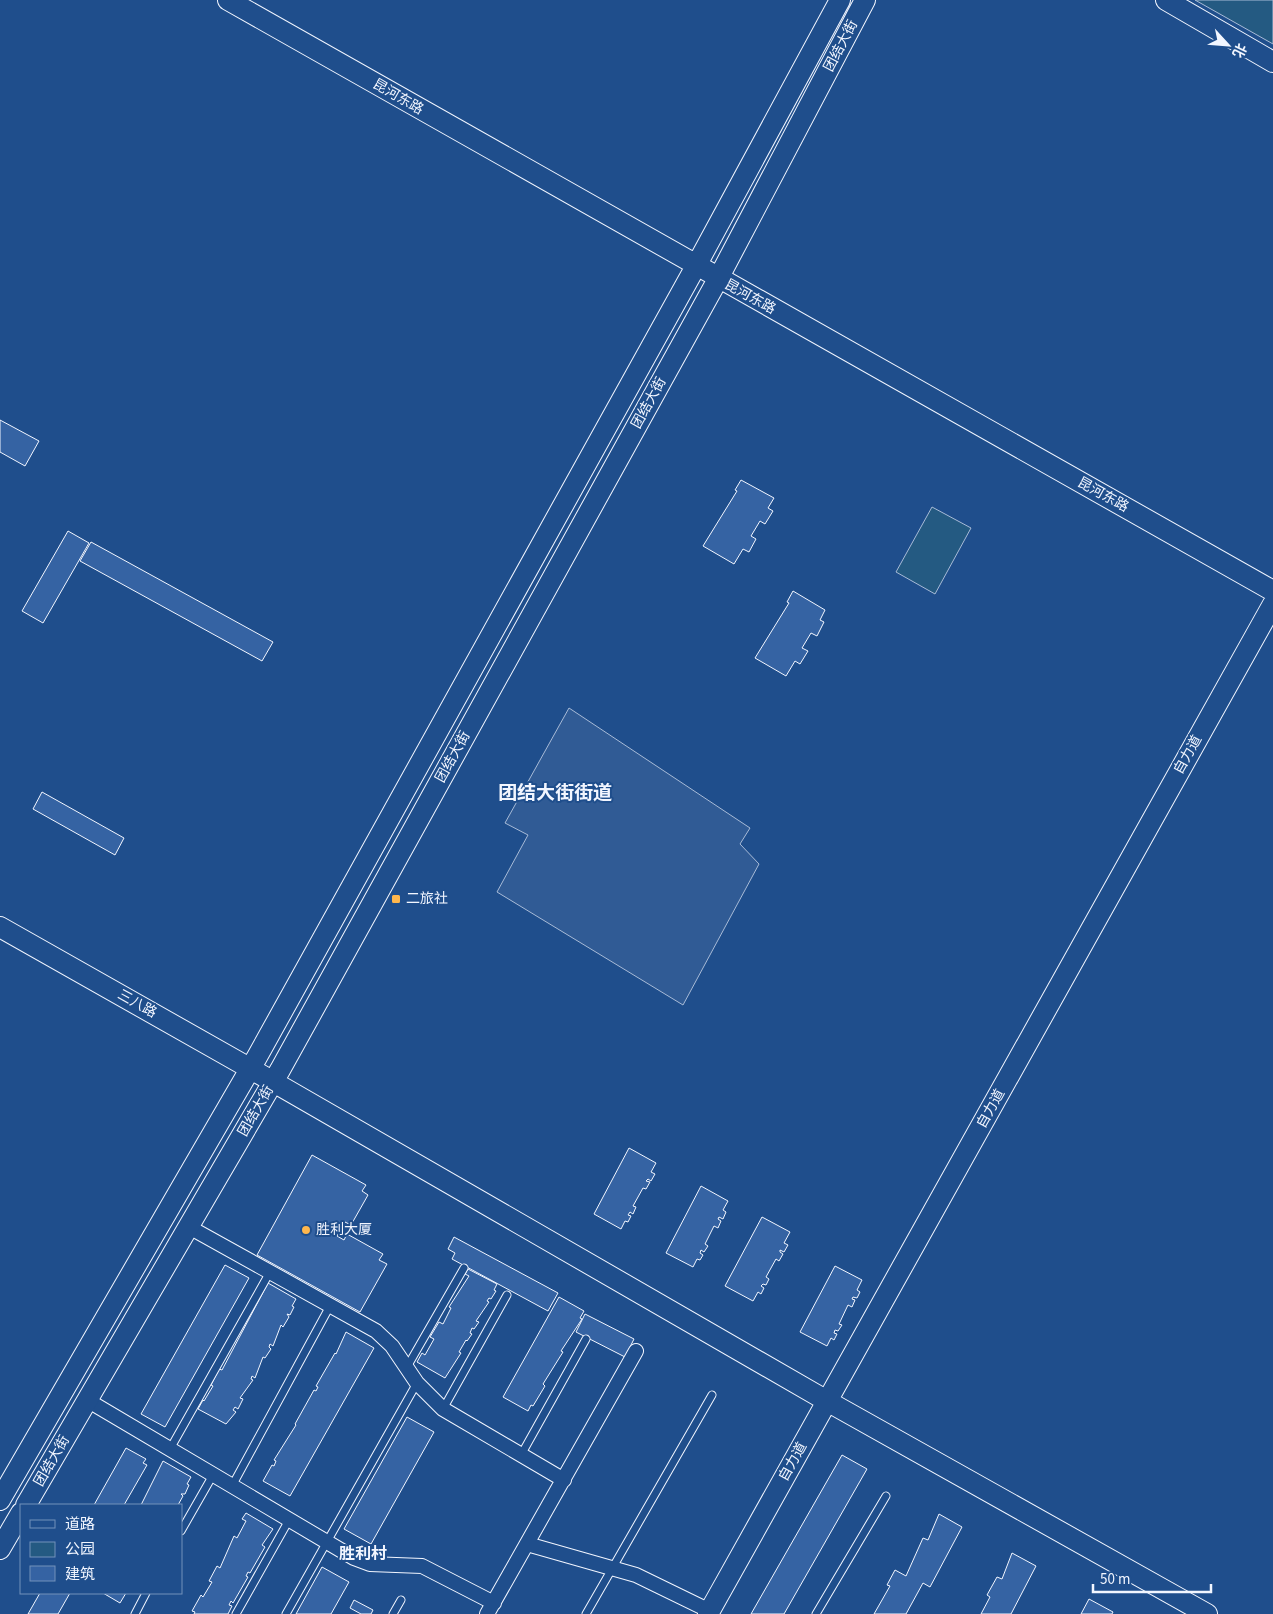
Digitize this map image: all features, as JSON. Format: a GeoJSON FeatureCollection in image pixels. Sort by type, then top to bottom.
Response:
{"type":"FeatureCollection","features":[{"type":"Feature","properties":{"kind":"main road","name":"昆河东路"},"geometry":{"type":"LineString","coordinates":[[228,0],[718,279],[1273,591]]}},
{"type":"Feature","properties":{"kind":"main road","name":"团结大街"},"geometry":{"type":"LineString","coordinates":[[0,1500],[251,1068],[696,266],[840,0]]}},
{"type":"Feature","properties":{"kind":"main road","name":"团结大街"},"geometry":{"type":"LineString","coordinates":[[27,1504],[274,1082],[718,279],[865,0]]}},
{"type":"Feature","properties":{"kind":"main road"},"geometry":{"type":"LineString","coordinates":[[1166,0],[1273,62]]}},
{"type":"Feature","properties":{"kind":"main road","name":"自力道"},"geometry":{"type":"LineString","coordinates":[[709,1612],[1273,604]]}},
{"type":"Feature","properties":{"kind":"main road","name":"三八路"},"geometry":{"type":"LineString","coordinates":[[0,927],[251,1068],[827,1401],[1207,1614]]}},
{"type":"Feature","properties":{"kind":"main road"},"geometry":{"type":"LineString","coordinates":[[0,1549],[20,1515]]}},
{"type":"Feature","properties":{"kind":"street"},"geometry":{"type":"LineString","coordinates":[[189,1227],[381,1335],[392,1346],[417,1383],[443,1409],[564,1480]]}},
{"type":"Feature","properties":{"kind":"street"},"geometry":{"type":"LineString","coordinates":[[87,1400],[362,1562],[422,1566],[432,1569],[490,1608],[636,1352]]}},
{"type":"Feature","properties":{"kind":"street"},"geometry":{"type":"LineString","coordinates":[[527,1544],[649,1580],[709,1612]]}},
{"type":"Feature","properties":{"kind":"lane"},"geometry":{"type":"LineString","coordinates":[[407,1367],[464,1268]]}},
{"type":"Feature","properties":{"kind":"lane"},"geometry":{"type":"LineString","coordinates":[[170,1449],[270,1272]]}},
{"type":"Feature","properties":{"kind":"lane"},"geometry":{"type":"LineString","coordinates":[[443,1409],[507,1295]]}},
{"type":"Feature","properties":{"kind":"lane"},"geometry":{"type":"LineString","coordinates":[[232,1486],[330,1306]]}},
{"type":"Feature","properties":{"kind":"lane"},"geometry":{"type":"LineString","coordinates":[[522,1455],[586,1339]]}},
{"type":"Feature","properties":{"kind":"lane"},"geometry":{"type":"LineString","coordinates":[[286,1614],[417,1383]]}},
{"type":"Feature","properties":{"kind":"lane"},"geometry":{"type":"LineString","coordinates":[[586,1614],[712,1395]]}},
{"type":"Feature","properties":{"kind":"lane"},"geometry":{"type":"LineString","coordinates":[[182,1529],[213,1475]]}},
{"type":"Feature","properties":{"kind":"lane"},"geometry":{"type":"LineString","coordinates":[[816,1614],[886,1496]]}},
{"type":"Feature","properties":{"kind":"lane"},"geometry":{"type":"LineString","coordinates":[[236,1614],[289,1520]]}},
{"type":"Feature","properties":{"kind":"lane"},"geometry":{"type":"LineString","coordinates":[[134,1614],[145,1594]]}},
{"type":"Feature","properties":{"kind":"lane"},"geometry":{"type":"LineString","coordinates":[[393,1614],[401,1600]]}},
{"type":"Feature","properties":{"kind":"green space"},"geometry":{"type":"Polygon","coordinates":[[[1195,0],[1273,0],[1273,44],[1195,0]]]}},
{"type":"Feature","properties":{"kind":"green space"},"geometry":{"type":"Polygon","coordinates":[[[932,507],[971,528],[935,594],[896,572],[932,507]]]}},
{"type":"Feature","properties":{"kind":"shaded area"},"geometry":{"type":"Polygon","coordinates":[[[569,708],[750,828],[740,844],[759,864],[683,1005],[497,892],[528,835],[505,823],[569,708]]]}},
{"type":"Feature","properties":{"kind":"building"},"geometry":{"type":"Polygon","coordinates":[[[0,420],[39,441],[25,466],[0,452],[0,420]]]}},
{"type":"Feature","properties":{"kind":"building"},"geometry":{"type":"Polygon","coordinates":[[[741,480],[774,498],[768,508],[773,511],[765,524],[760,521],[751,536],[756,539],[749,552],[743,549],[734,564],[703,546],[737,491],[735,490],[741,480]]]}},
{"type":"Feature","properties":{"kind":"building"},"geometry":{"type":"Polygon","coordinates":[[[68,531],[89,543],[43,623],[22,611],[68,531]]]}},
{"type":"Feature","properties":{"kind":"building"},"geometry":{"type":"Polygon","coordinates":[[[91,542],[273,642],[262,661],[80,561],[91,542]]]}},
{"type":"Feature","properties":{"kind":"building"},"geometry":{"type":"Polygon","coordinates":[[[793,591],[825,610],[820,620],[824,622],[817,636],[811,633],[802,648],[808,651],[800,664],[795,661],[786,676],[755,658],[789,603],[787,602],[793,591]]]}},
{"type":"Feature","properties":{"kind":"building"},"geometry":{"type":"Polygon","coordinates":[[[42,792],[124,838],[115,855],[33,809],[42,792]]]}},
{"type":"Feature","properties":{"kind":"building"},"geometry":{"type":"Polygon","coordinates":[[[629,1148],[656,1163],[651,1172],[655,1174],[651,1181],[648,1179],[646,1181],[650,1182],[646,1189],[643,1188],[633,1206],[636,1207],[633,1214],[630,1212],[628,1215],[631,1216],[628,1222],[625,1221],[621,1229],[594,1214],[629,1148]]]}},
{"type":"Feature","properties":{"kind":"building","name":"胜利大厦"},"geometry":{"type":"Polygon","coordinates":[[[312,1155],[366,1185],[362,1191],[368,1195],[351,1225],[345,1222],[337,1236],[344,1240],[347,1234],[383,1254],[379,1260],[387,1264],[360,1312],[257,1255],[312,1155]]]}},
{"type":"Feature","properties":{"kind":"building"},"geometry":{"type":"Polygon","coordinates":[[[701,1186],[728,1201],[723,1210],[726,1212],[723,1219],[719,1217],[718,1219],[721,1221],[718,1228],[714,1226],[705,1244],[708,1246],[704,1252],[701,1250],[700,1253],[703,1255],[700,1260],[697,1259],[693,1267],[666,1253],[701,1186]]]}},
{"type":"Feature","properties":{"kind":"building"},"geometry":{"type":"Polygon","coordinates":[[[762,1217],[790,1232],[784,1243],[788,1245],[784,1252],[780,1250],[783,1254],[779,1261],[776,1259],[766,1277],[769,1279],[766,1285],[763,1284],[761,1286],[764,1288],[761,1294],[758,1292],[753,1301],[725,1286],[762,1217]]]}},
{"type":"Feature","properties":{"kind":"building"},"geometry":{"type":"Polygon","coordinates":[[[454,1237],[558,1293],[548,1311],[452,1259],[455,1253],[448,1249],[454,1237]]]}},
{"type":"Feature","properties":{"kind":"building"},"geometry":{"type":"Polygon","coordinates":[[[225,1265],[249,1278],[165,1427],[141,1414],[225,1265]]]}},
{"type":"Feature","properties":{"kind":"building"},"geometry":{"type":"Polygon","coordinates":[[[835,1266],[862,1280],[857,1290],[860,1292],[857,1298],[853,1297],[852,1299],[855,1300],[852,1307],[848,1305],[839,1324],[842,1325],[838,1331],[835,1330],[834,1333],[837,1334],[834,1340],[831,1338],[827,1346],[800,1332],[835,1266]]]}},
{"type":"Feature","properties":{"kind":"building"},"geometry":{"type":"Polygon","coordinates":[[[468,1269],[497,1284],[494,1290],[496,1291],[491,1299],[489,1298],[487,1301],[489,1302],[476,1321],[479,1322],[474,1329],[472,1328],[470,1333],[472,1334],[466,1340],[459,1352],[461,1353],[445,1378],[417,1362],[422,1353],[425,1355],[434,1339],[430,1337],[439,1322],[443,1324],[451,1308],[449,1307],[469,1276],[465,1274],[468,1269]]]}},
{"type":"Feature","properties":{"kind":"building"},"geometry":{"type":"Polygon","coordinates":[[[268,1283],[296,1299],[292,1306],[294,1307],[290,1315],[287,1314],[289,1317],[283,1327],[281,1325],[273,1346],[270,1344],[269,1347],[271,1349],[265,1358],[263,1357],[255,1378],[252,1376],[251,1379],[253,1380],[240,1398],[243,1399],[238,1409],[235,1407],[233,1410],[236,1412],[226,1424],[198,1409],[213,1386],[211,1385],[219,1369],[222,1370],[268,1283]]]}},
{"type":"Feature","properties":{"kind":"building"},"geometry":{"type":"Polygon","coordinates":[[[559,1297],[584,1311],[580,1318],[582,1319],[561,1351],[563,1352],[543,1384],[545,1386],[528,1411],[503,1397],[559,1297]]]}},
{"type":"Feature","properties":{"kind":"building"},"geometry":{"type":"Polygon","coordinates":[[[585,1314],[634,1339],[625,1357],[576,1332],[585,1314]]]}},
{"type":"Feature","properties":{"kind":"building"},"geometry":{"type":"Polygon","coordinates":[[[346,1332],[374,1348],[290,1496],[263,1481],[272,1465],[274,1466],[276,1461],[274,1460],[296,1425],[314,1390],[316,1391],[318,1387],[316,1386],[336,1354],[346,1332]]]}},
{"type":"Feature","properties":{"kind":"building"},"geometry":{"type":"Polygon","coordinates":[[[407,1417],[434,1432],[371,1544],[344,1529],[407,1417]]]}},
{"type":"Feature","properties":{"kind":"building"},"geometry":{"type":"Polygon","coordinates":[[[126,1448],[146,1459],[143,1463],[147,1465],[125,1504],[95,1504],[126,1448]]]}},
{"type":"Feature","properties":{"kind":"building"},"geometry":{"type":"Polygon","coordinates":[[[842,1455],[867,1469],[784,1614],[751,1614],[842,1455]]]}},
{"type":"Feature","properties":{"kind":"building"},"geometry":{"type":"Polygon","coordinates":[[[163,1461],[191,1477],[185,1494],[181,1494],[183,1496],[179,1504],[142,1504],[163,1461]]]}},
{"type":"Feature","properties":{"kind":"building"},"geometry":{"type":"Polygon","coordinates":[[[246,1513],[273,1529],[262,1545],[265,1547],[250,1573],[248,1572],[246,1576],[248,1577],[233,1603],[231,1601],[229,1605],[232,1606],[228,1614],[194,1614],[195,1612],[192,1611],[201,1595],[203,1597],[212,1582],[209,1581],[217,1566],[220,1568],[234,1536],[237,1538],[246,1521],[242,1519],[246,1513]]]}},
{"type":"Feature","properties":{"kind":"building"},"geometry":{"type":"Polygon","coordinates":[[[939,1514],[962,1527],[930,1587],[923,1583],[906,1614],[874,1614],[890,1586],[887,1585],[895,1570],[906,1576],[923,1538],[928,1540],[939,1514]]]}},
{"type":"Feature","properties":{"kind":"building"},"geometry":{"type":"Polygon","coordinates":[[[1012,1553],[1036,1566],[1011,1614],[981,1614],[990,1597],[987,1595],[997,1577],[1002,1579],[1012,1553]]]}},
{"type":"Feature","properties":{"kind":"building"},"geometry":{"type":"Polygon","coordinates":[[[322,1567],[349,1582],[331,1614],[296,1614],[322,1567]]]}},
{"type":"Feature","properties":{"kind":"building"},"geometry":{"type":"Polygon","coordinates":[[[39,1594],[69,1594],[58,1614],[28,1614],[39,1594]]]}},
{"type":"Feature","properties":{"kind":"building"},"geometry":{"type":"Polygon","coordinates":[[[105,1594],[125,1594],[120,1603],[105,1594]]]}},
{"type":"Feature","properties":{"kind":"building"},"geometry":{"type":"Polygon","coordinates":[[[1089,1599],[1113,1612],[1112,1614],[1081,1614],[1089,1599]]]}},
{"type":"Feature","properties":{"kind":"building"},"geometry":{"type":"Polygon","coordinates":[[[354,1600],[373,1610],[371,1614],[361,1614],[350,1608],[354,1600]]]}},
{"type":"Feature","properties":{"kind":"place","name":"二旅社"},"geometry":{"type":"Point","coordinates":[396,899]}},
{"type":"Feature","properties":{"kind":"place","name":"胜利大厦"},"geometry":{"type":"Point","coordinates":[306,1230]}},
{"type":"Feature","properties":{"kind":"district","name":"团结大街街道"},"geometry":{"type":"Point","coordinates":[555,793]}},
{"type":"Feature","properties":{"kind":"district","name":"胜利村"},"geometry":{"type":"Point","coordinates":[363,1554]}}]}
